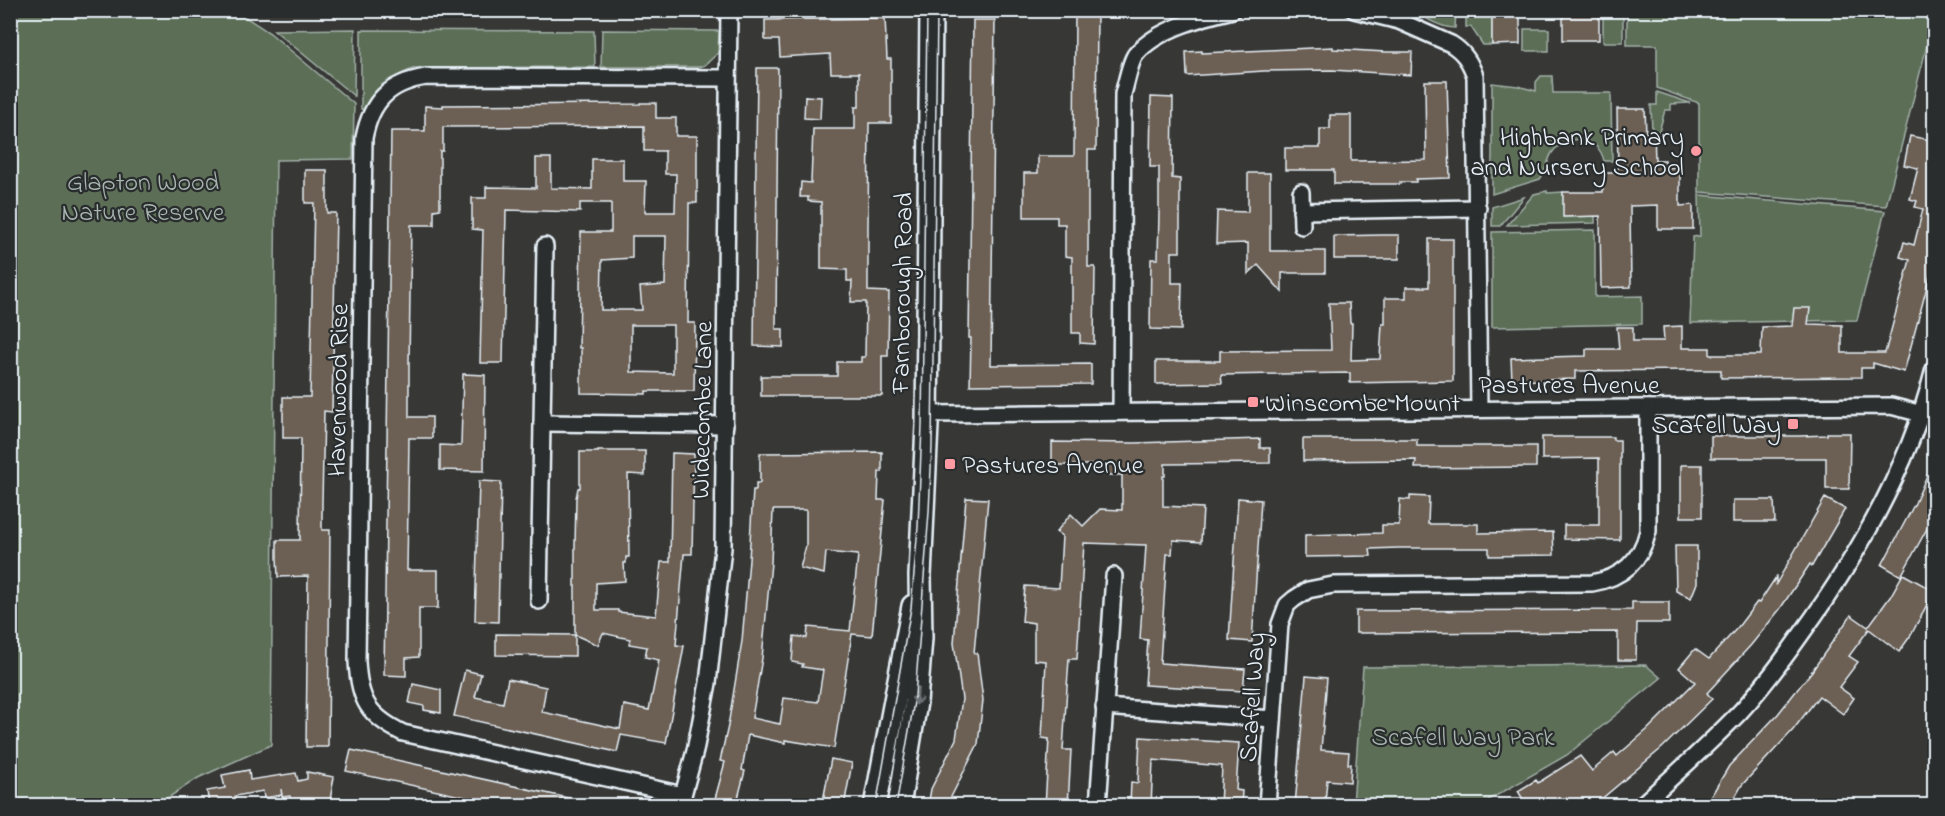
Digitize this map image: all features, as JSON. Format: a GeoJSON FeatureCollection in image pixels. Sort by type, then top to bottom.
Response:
{"type":"FeatureCollection","features":[{"type":"Feature","properties":{"kind":"street","name":"Widecombe Lane"},"geometry":{"type":"LineString","coordinates":[[682,800],[695,751],[708,683],[723,548],[729,10]]}},
{"type":"Feature","properties":{"kind":"street","name":"Farnborough Road"},"geometry":{"type":"LineString","coordinates":[[899,806],[916,702],[921,638],[920,576],[927,414],[931,10]]}},
{"type":"Feature","properties":{"kind":"street"},"geometry":{"type":"LineString","coordinates":[[1122,412],[1123,94],[1131,65],[1134,55],[1163,33],[1202,17],[1233,10]]}},
{"type":"Feature","properties":{"kind":"street"},"geometry":{"type":"LineString","coordinates":[[1354,10],[1399,21],[1440,38],[1458,48],[1469,61],[1476,86],[1479,409]]}},
{"type":"Feature","properties":{"kind":"street","name":"Havenwood Rise"},"geometry":{"type":"LineString","coordinates":[[682,800],[403,733],[384,723],[370,711],[361,695],[357,661],[364,138],[373,109],[384,95],[396,85],[426,77],[728,78]]}},
{"type":"Feature","properties":{"kind":"street"},"geometry":{"type":"LineString","coordinates":[[1301,192],[1302,219],[1478,208]]}},
{"type":"Feature","properties":{"kind":"street"},"geometry":{"type":"LineString","coordinates":[[539,601],[545,246]]}},
{"type":"Feature","properties":{"kind":"street"},"geometry":{"type":"LineString","coordinates":[[1640,806],[1689,762],[1764,684],[1842,577],[1897,473],[1922,414],[1935,369]]}},
{"type":"Feature","properties":{"kind":"street","name":"Pastures Avenue"},"geometry":{"type":"LineString","coordinates":[[927,414],[1891,406],[1922,414]]}},
{"type":"Feature","properties":{"kind":"street","name":"Scafell Way"},"geometry":{"type":"LineString","coordinates":[[1267,806],[1280,624],[1287,606],[1308,590],[1333,585],[1592,583],[1621,574],[1639,555],[1648,531],[1648,408]]}},
{"type":"Feature","properties":{"kind":"street"},"geometry":{"type":"LineString","coordinates":[[542,423],[725,424]]}},
{"type":"Feature","properties":{"kind":"street","name":"Farnborough Road"},"geometry":{"type":"LineString","coordinates":[[874,806],[906,633],[920,576]]}},
{"type":"Feature","properties":{"kind":"street"},"geometry":{"type":"LineString","coordinates":[[1098,806],[1114,576]]}},
{"type":"Feature","properties":{"kind":"street"},"geometry":{"type":"LineString","coordinates":[[1104,707],[1273,719]]}},
{"type":"Feature","properties":{"kind":"green space","name":"Glapton Wood Nature Reserve"},"geometry":{"type":"Polygon","coordinates":[[[10,11],[236,11],[270,33],[354,104],[353,159],[276,160],[271,745],[198,778],[157,805],[11,805],[10,11]]]}},
{"type":"Feature","properties":{"kind":"green space"},"geometry":{"type":"Polygon","coordinates":[[[1418,11],[1456,11],[1455,28],[1435,23],[1418,11]]]}},
{"type":"Feature","properties":{"kind":"green space"},"geometry":{"type":"Polygon","coordinates":[[[1466,11],[1492,11],[1492,45],[1483,45],[1471,27],[1466,27],[1466,11]]]}},
{"type":"Feature","properties":{"kind":"green space"},"geometry":{"type":"Polygon","coordinates":[[[1603,11],[1623,11],[1623,42],[1603,42],[1603,11]]]}},
{"type":"Feature","properties":{"kind":"green space"},"geometry":{"type":"Polygon","coordinates":[[[1627,11],[1934,11],[1886,206],[1699,192],[1699,103],[1657,88],[1657,45],[1627,45],[1627,11]]]}},
{"type":"Feature","properties":{"kind":"green space"},"geometry":{"type":"Polygon","coordinates":[[[355,29],[354,96],[274,30],[355,29]]]}},
{"type":"Feature","properties":{"kind":"green space"},"geometry":{"type":"Polygon","coordinates":[[[1524,29],[1549,29],[1549,51],[1524,51],[1524,29]]]}},
{"type":"Feature","properties":{"kind":"green space"},"geometry":{"type":"Polygon","coordinates":[[[361,30],[594,31],[595,67],[415,68],[385,84],[363,110],[361,109],[361,30]]]}},
{"type":"Feature","properties":{"kind":"green space"},"geometry":{"type":"Polygon","coordinates":[[[602,30],[719,31],[718,53],[700,67],[601,67],[602,30]]]}},
{"type":"Feature","properties":{"kind":"green space"},"geometry":{"type":"Polygon","coordinates":[[[1541,76],[1552,76],[1553,93],[1611,93],[1612,161],[1604,161],[1596,146],[1589,142],[1574,140],[1566,142],[1552,153],[1540,179],[1492,194],[1492,83],[1536,91],[1536,82],[1541,76]]]}},
{"type":"Feature","properties":{"kind":"green space"},"geometry":{"type":"Polygon","coordinates":[[[1657,92],[1690,103],[1671,104],[1671,110],[1665,110],[1659,132],[1652,132],[1651,105],[1657,105],[1657,92]]]}},
{"type":"Feature","properties":{"kind":"green space"},"geometry":{"type":"Polygon","coordinates":[[[1547,191],[1547,193],[1563,192],[1564,217],[1595,216],[1595,223],[1507,225],[1534,194],[1547,191]]]}},
{"type":"Feature","properties":{"kind":"green space"},"geometry":{"type":"Polygon","coordinates":[[[1699,195],[1885,211],[1857,320],[1690,323],[1693,237],[1700,236],[1699,195]]]}},
{"type":"Feature","properties":{"kind":"green space"},"geometry":{"type":"Polygon","coordinates":[[[1524,197],[1500,226],[1492,226],[1492,207],[1524,197]]]}},
{"type":"Feature","properties":{"kind":"green space"},"geometry":{"type":"Polygon","coordinates":[[[1595,230],[1595,297],[1642,296],[1642,324],[1492,327],[1492,232],[1595,230]]]}},
{"type":"Feature","properties":{"kind":"green space","name":"Scafell Way Park"},"geometry":{"type":"Polygon","coordinates":[[[1646,665],[1661,678],[1567,755],[1480,805],[1353,805],[1363,667],[1646,665]]]}},
{"type":"Feature","properties":{"kind":"building"},"geometry":{"type":"Polygon","coordinates":[[[1075,10],[1097,10],[1096,150],[1088,150],[1088,267],[1095,267],[1094,344],[1080,343],[1080,333],[1072,333],[1072,257],[1065,256],[1065,224],[1057,224],[1057,217],[1024,217],[1024,173],[1038,173],[1038,156],[1074,156],[1075,10]]]}},
{"type":"Feature","properties":{"kind":"building"},"geometry":{"type":"Polygon","coordinates":[[[1492,10],[1520,10],[1520,44],[1492,45],[1492,10]]]}},
{"type":"Feature","properties":{"kind":"building"},"geometry":{"type":"Polygon","coordinates":[[[1563,10],[1599,10],[1599,40],[1563,40],[1563,10]]]}},
{"type":"Feature","properties":{"kind":"building"},"geometry":{"type":"Polygon","coordinates":[[[885,18],[887,59],[891,59],[891,123],[869,123],[868,229],[868,291],[889,292],[888,356],[882,356],[882,396],[761,396],[761,376],[837,376],[837,362],[861,362],[861,357],[865,357],[866,302],[851,302],[852,281],[847,281],[847,270],[821,269],[821,202],[808,201],[808,197],[800,197],[801,182],[811,183],[813,129],[855,129],[855,107],[859,107],[859,73],[831,73],[830,54],[780,57],[779,40],[765,40],[765,20],[885,18]]]}},
{"type":"Feature","properties":{"kind":"building"},"geometry":{"type":"Polygon","coordinates":[[[973,20],[995,20],[991,365],[1091,364],[1091,384],[970,385],[973,20]]]}},
{"type":"Feature","properties":{"kind":"building"},"geometry":{"type":"Polygon","coordinates":[[[1333,47],[1333,49],[1412,52],[1411,75],[1332,70],[1264,71],[1187,76],[1186,52],[1333,47]]]}},
{"type":"Feature","properties":{"kind":"building"},"geometry":{"type":"Polygon","coordinates":[[[757,68],[778,68],[776,329],[783,329],[783,347],[754,346],[757,68]]]}},
{"type":"Feature","properties":{"kind":"building"},"geometry":{"type":"Polygon","coordinates":[[[1425,81],[1447,81],[1450,178],[1416,179],[1416,182],[1400,182],[1400,184],[1334,184],[1334,170],[1285,170],[1285,148],[1320,148],[1320,129],[1330,129],[1330,115],[1351,115],[1351,161],[1426,160],[1425,81]]]}},
{"type":"Feature","properties":{"kind":"building"},"geometry":{"type":"Polygon","coordinates":[[[805,96],[821,97],[820,119],[804,118],[805,96]]]}},
{"type":"Feature","properties":{"kind":"building"},"geometry":{"type":"Polygon","coordinates":[[[1151,97],[1173,98],[1172,178],[1180,179],[1180,252],[1172,252],[1172,283],[1182,283],[1181,330],[1150,329],[1151,259],[1158,259],[1159,213],[1159,167],[1150,167],[1151,97]]]}},
{"type":"Feature","properties":{"kind":"building"},"geometry":{"type":"Polygon","coordinates":[[[656,103],[656,118],[676,118],[676,136],[697,136],[697,203],[689,203],[688,323],[695,323],[694,391],[646,391],[646,394],[581,393],[581,348],[579,348],[581,232],[611,232],[611,203],[580,203],[580,212],[506,210],[503,363],[480,363],[483,230],[472,229],[472,198],[486,198],[486,187],[536,188],[536,158],[551,158],[551,188],[592,189],[592,159],[623,159],[623,181],[646,181],[645,212],[675,212],[676,174],[665,174],[665,151],[644,151],[644,126],[443,127],[443,151],[440,151],[440,209],[434,210],[434,225],[411,225],[409,364],[409,417],[432,417],[432,438],[409,438],[407,570],[438,570],[438,608],[419,608],[419,657],[406,658],[406,676],[384,675],[391,131],[425,131],[425,106],[656,103]],[[632,236],[632,258],[602,260],[601,310],[642,310],[640,287],[665,285],[666,236],[632,236]],[[631,325],[631,372],[673,373],[673,325],[631,325]]]}},
{"type":"Feature","properties":{"kind":"building"},"geometry":{"type":"Polygon","coordinates":[[[1617,109],[1645,109],[1646,133],[1654,133],[1655,160],[1665,160],[1665,168],[1680,167],[1680,206],[1693,205],[1693,229],[1658,229],[1658,205],[1630,206],[1631,287],[1601,288],[1600,216],[1563,217],[1563,192],[1603,192],[1603,173],[1618,173],[1617,109]]]}},
{"type":"Feature","properties":{"kind":"building"},"geometry":{"type":"Polygon","coordinates":[[[1910,136],[1935,141],[1935,257],[1904,372],[1873,363],[1873,368],[1861,368],[1861,377],[1721,378],[1721,370],[1575,371],[1575,379],[1512,381],[1511,358],[1586,356],[1586,349],[1619,349],[1617,327],[1633,327],[1633,341],[1664,341],[1663,327],[1682,326],[1682,348],[1710,348],[1710,355],[1761,355],[1762,327],[1792,326],[1794,308],[1810,308],[1808,324],[1842,325],[1842,353],[1885,353],[1910,260],[1900,257],[1904,242],[1914,245],[1923,209],[1915,207],[1917,201],[1910,199],[1918,168],[1904,165],[1910,136]]]}},
{"type":"Feature","properties":{"kind":"building"},"geometry":{"type":"Polygon","coordinates":[[[305,170],[327,170],[327,213],[336,213],[332,412],[324,411],[322,502],[322,530],[330,530],[328,747],[306,747],[308,576],[278,577],[277,558],[277,540],[300,540],[301,438],[283,438],[283,397],[310,397],[314,203],[305,203],[305,170]]]}},
{"type":"Feature","properties":{"kind":"building"},"geometry":{"type":"Polygon","coordinates":[[[1248,173],[1270,173],[1270,251],[1325,251],[1325,273],[1282,273],[1282,292],[1258,265],[1248,274],[1248,243],[1216,244],[1217,211],[1248,212],[1248,173]]]}},
{"type":"Feature","properties":{"kind":"building"},"geometry":{"type":"Polygon","coordinates":[[[1399,235],[1399,259],[1334,259],[1334,236],[1399,235]]]}},
{"type":"Feature","properties":{"kind":"building"},"geometry":{"type":"Polygon","coordinates":[[[1429,239],[1453,239],[1453,381],[1350,383],[1350,373],[1221,375],[1222,383],[1156,384],[1156,361],[1220,361],[1220,351],[1331,350],[1329,303],[1349,303],[1350,323],[1352,323],[1351,360],[1380,359],[1382,324],[1385,324],[1385,298],[1406,298],[1406,287],[1429,287],[1429,239]]]}},
{"type":"Feature","properties":{"kind":"building"},"geometry":{"type":"Polygon","coordinates":[[[463,374],[485,375],[484,471],[440,470],[440,445],[461,446],[463,374]]]}},
{"type":"Feature","properties":{"kind":"building"},"geometry":{"type":"Polygon","coordinates":[[[1827,433],[1850,433],[1849,489],[1826,489],[1826,458],[1711,458],[1711,436],[1800,436],[1827,435],[1827,433]]]}},
{"type":"Feature","properties":{"kind":"building"},"geometry":{"type":"Polygon","coordinates":[[[1542,437],[1613,437],[1613,440],[1620,440],[1620,540],[1564,539],[1564,525],[1599,525],[1599,458],[1542,459],[1542,437]]]}},
{"type":"Feature","properties":{"kind":"building"},"geometry":{"type":"Polygon","coordinates":[[[1260,439],[1260,448],[1270,448],[1270,463],[1165,464],[1165,476],[1163,476],[1163,506],[1203,508],[1201,542],[1173,540],[1172,554],[1167,554],[1160,663],[1245,669],[1243,691],[1145,685],[1148,640],[1140,639],[1146,545],[1084,543],[1077,659],[1069,659],[1063,750],[1071,750],[1068,806],[1045,806],[1049,739],[1042,738],[1046,661],[1034,660],[1034,623],[1022,621],[1025,586],[1059,588],[1062,536],[1056,532],[1071,514],[1083,526],[1100,509],[1122,510],[1122,475],[1105,475],[1105,465],[1052,465],[1052,442],[1135,443],[1260,439]]]}},
{"type":"Feature","properties":{"kind":"building"},"geometry":{"type":"Polygon","coordinates":[[[1303,439],[1417,439],[1417,446],[1536,446],[1536,467],[1415,468],[1416,460],[1303,461],[1303,439]]]}},
{"type":"Feature","properties":{"kind":"building"},"geometry":{"type":"Polygon","coordinates":[[[645,451],[645,475],[628,474],[629,557],[626,557],[626,563],[624,563],[625,581],[596,583],[596,610],[618,610],[618,612],[656,616],[661,562],[670,562],[672,453],[694,454],[692,554],[684,554],[676,645],[684,646],[666,743],[621,735],[617,752],[454,716],[465,670],[481,674],[475,697],[503,703],[508,679],[546,687],[542,712],[620,729],[624,705],[649,710],[659,660],[645,657],[647,647],[629,644],[630,639],[603,633],[598,645],[575,635],[576,498],[578,488],[580,488],[580,452],[645,451]]]}},
{"type":"Feature","properties":{"kind":"building"},"geometry":{"type":"Polygon","coordinates":[[[882,452],[878,500],[885,500],[872,636],[852,634],[834,748],[785,740],[785,743],[748,735],[742,770],[745,771],[736,806],[713,806],[725,762],[720,761],[742,641],[753,490],[756,490],[756,483],[760,483],[760,453],[882,452]],[[773,510],[771,563],[762,658],[752,718],[780,724],[784,698],[818,702],[823,670],[802,667],[803,664],[792,662],[794,636],[807,638],[808,627],[850,631],[858,555],[826,552],[824,574],[800,568],[806,546],[806,510],[773,510]]]}},
{"type":"Feature","properties":{"kind":"building"},"geometry":{"type":"Polygon","coordinates":[[[1935,457],[1935,514],[1901,576],[1882,565],[1915,503],[1935,457]]]}},
{"type":"Feature","properties":{"kind":"building"},"geometry":{"type":"Polygon","coordinates":[[[1681,465],[1702,465],[1702,517],[1681,517],[1681,465]]]}},
{"type":"Feature","properties":{"kind":"building"},"geometry":{"type":"Polygon","coordinates":[[[479,481],[501,482],[498,622],[475,621],[479,481]]]}},
{"type":"Feature","properties":{"kind":"building"},"geometry":{"type":"Polygon","coordinates":[[[1410,496],[1429,497],[1428,524],[1478,524],[1478,533],[1553,532],[1554,555],[1489,556],[1489,548],[1398,548],[1370,549],[1371,556],[1305,557],[1305,535],[1382,533],[1382,525],[1399,525],[1400,499],[1410,500],[1410,496]]]}},
{"type":"Feature","properties":{"kind":"building"},"geometry":{"type":"Polygon","coordinates":[[[966,498],[988,499],[974,653],[977,653],[983,700],[978,744],[951,797],[949,806],[928,806],[931,789],[956,739],[962,699],[954,643],[966,498]]]}},
{"type":"Feature","properties":{"kind":"building"},"geometry":{"type":"Polygon","coordinates":[[[1238,498],[1261,500],[1252,642],[1229,640],[1238,498]]]}},
{"type":"Feature","properties":{"kind":"building"},"geometry":{"type":"Polygon","coordinates":[[[1825,498],[1845,509],[1812,566],[1810,564],[1780,609],[1707,693],[1712,699],[1662,748],[1593,806],[1527,806],[1518,791],[1536,780],[1538,783],[1580,756],[1592,771],[1614,752],[1617,756],[1695,682],[1679,668],[1695,649],[1709,659],[1757,602],[1759,603],[1776,577],[1776,584],[1825,498]]]}},
{"type":"Feature","properties":{"kind":"building"},"geometry":{"type":"Polygon","coordinates":[[[1733,500],[1774,500],[1775,522],[1733,522],[1733,500]]]}},
{"type":"Feature","properties":{"kind":"building"},"geometry":{"type":"Polygon","coordinates":[[[1675,546],[1697,546],[1697,583],[1691,598],[1676,591],[1675,546]]]}},
{"type":"Feature","properties":{"kind":"building"},"geometry":{"type":"Polygon","coordinates":[[[1903,574],[1934,591],[1911,635],[1899,652],[1869,629],[1849,656],[1858,662],[1839,687],[1854,698],[1843,714],[1819,696],[1793,730],[1742,785],[1730,806],[1705,806],[1729,766],[1778,714],[1812,671],[1851,615],[1868,627],[1890,597],[1903,574]]]}},
{"type":"Feature","properties":{"kind":"building"},"geometry":{"type":"Polygon","coordinates":[[[1632,602],[1669,602],[1669,623],[1637,623],[1636,660],[1618,660],[1618,632],[1356,633],[1356,611],[1632,610],[1632,602]]]}},
{"type":"Feature","properties":{"kind":"building"},"geometry":{"type":"Polygon","coordinates":[[[496,634],[575,635],[575,656],[496,655],[496,634]]]}},
{"type":"Feature","properties":{"kind":"building"},"geometry":{"type":"Polygon","coordinates":[[[1306,676],[1327,678],[1321,750],[1349,752],[1350,782],[1327,780],[1325,803],[1317,802],[1317,806],[1295,806],[1306,676]]]}},
{"type":"Feature","properties":{"kind":"building"},"geometry":{"type":"Polygon","coordinates":[[[413,684],[441,690],[441,713],[424,710],[424,706],[409,703],[413,684]]]}},
{"type":"Feature","properties":{"kind":"building"},"geometry":{"type":"Polygon","coordinates":[[[1140,737],[1239,743],[1236,790],[1242,791],[1241,806],[1220,806],[1222,766],[1153,760],[1151,806],[1130,806],[1131,782],[1138,783],[1140,737]]]}},
{"type":"Feature","properties":{"kind":"building"},"geometry":{"type":"Polygon","coordinates":[[[351,750],[573,799],[573,806],[506,806],[346,771],[351,750]]]}},
{"type":"Feature","properties":{"kind":"building"},"geometry":{"type":"Polygon","coordinates":[[[831,759],[852,763],[844,806],[822,806],[831,759]]]}},
{"type":"Feature","properties":{"kind":"building"},"geometry":{"type":"Polygon","coordinates":[[[249,770],[250,780],[296,773],[298,781],[307,779],[307,772],[334,777],[329,806],[310,806],[310,800],[291,803],[290,796],[282,797],[282,795],[264,798],[263,791],[235,796],[236,806],[218,806],[218,803],[209,805],[207,791],[225,788],[222,775],[249,770]]]}},
{"type":"Feature","properties":{"kind":"tram line"},"geometry":{"type":"LineString","coordinates":[[876,806],[911,608],[918,527],[922,425],[927,10]]}},
{"type":"Feature","properties":{"kind":"tram line"},"geometry":{"type":"LineString","coordinates":[[896,806],[915,696],[929,512],[932,447],[937,10]]}},
{"type":"Feature","properties":{"kind":"place","name":"Highbank Primary and Nursery School"},"geometry":{"type":"Point","coordinates":[1696,151]}},
{"type":"Feature","properties":{"kind":"place","name":"Winscombe Mount"},"geometry":{"type":"Point","coordinates":[1253,402]}},
{"type":"Feature","properties":{"kind":"place","name":"Scafell Way"},"geometry":{"type":"Point","coordinates":[1793,424]}},
{"type":"Feature","properties":{"kind":"place","name":"Pastures Avenue"},"geometry":{"type":"Point","coordinates":[950,464]}}]}
